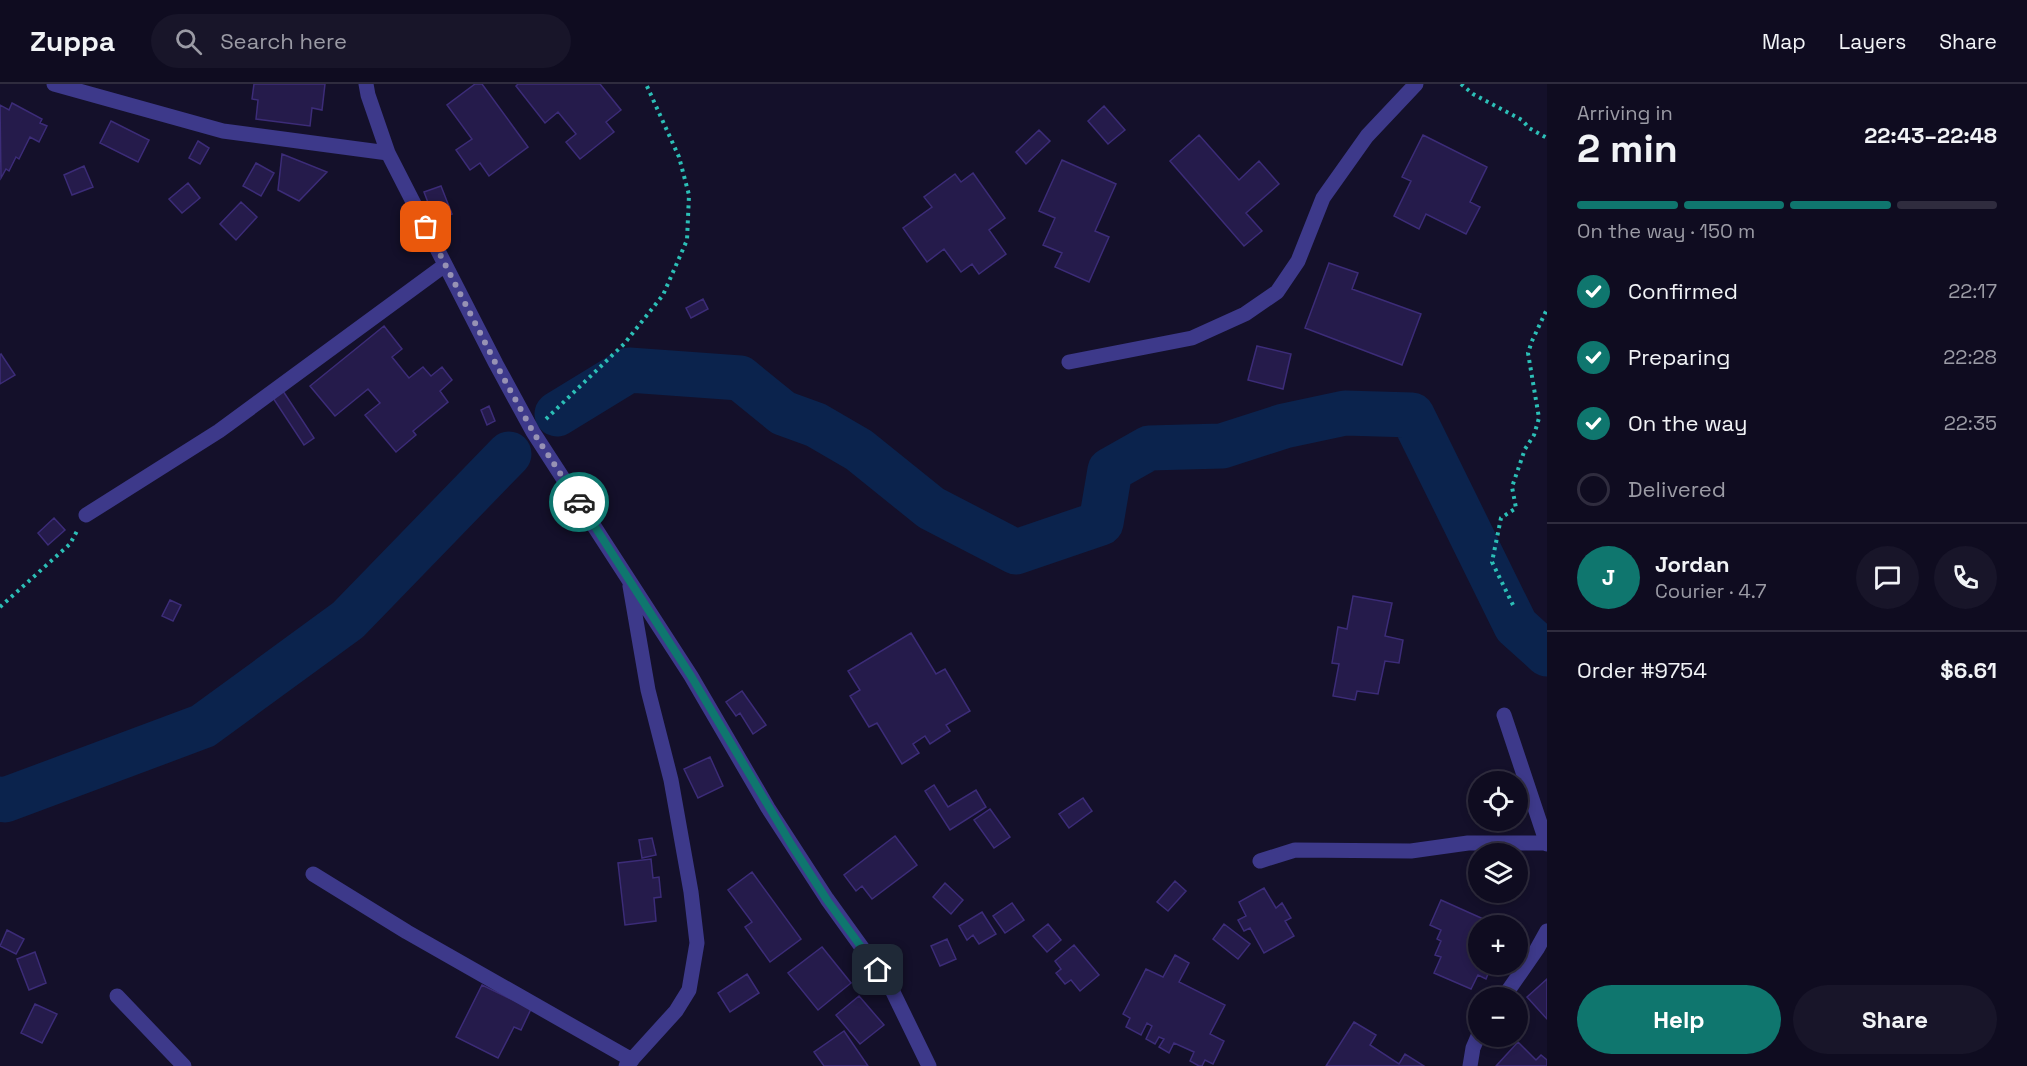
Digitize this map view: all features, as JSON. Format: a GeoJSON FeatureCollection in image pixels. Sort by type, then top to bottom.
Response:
{"type":"FeatureCollection","features":[{"type":"Feature","properties":{"kind":"street"},"geometry":{"type":"LineString","coordinates":[[54,84],[223,131],[388,153]]}},
{"type":"Feature","properties":{"kind":"street"},"geometry":{"type":"LineString","coordinates":[[366,84],[388,153],[533,432],[691,676],[768,807],[827,900],[891,988],[928,1066]]}},
{"type":"Feature","properties":{"kind":"street"},"geometry":{"type":"LineString","coordinates":[[1069,362],[1192,338],[1245,314],[1277,292],[1298,261],[1323,198],[1367,136],[1416,84]]}},
{"type":"Feature","properties":{"kind":"street"},"geometry":{"type":"LineString","coordinates":[[86,514],[219,431],[445,265]]}},
{"type":"Feature","properties":{"kind":"street"},"geometry":{"type":"LineString","coordinates":[[313,874],[629,1063],[676,1011],[689,990],[696,943],[692,892],[671,780],[648,690],[629,578]]}},
{"type":"Feature","properties":{"kind":"street"},"geometry":{"type":"LineString","coordinates":[[1260,861],[1295,850],[1411,851],[1468,843],[1547,844],[1504,715]]}},
{"type":"Feature","properties":{"kind":"street"},"geometry":{"type":"LineString","coordinates":[[1511,987],[1547,931]]}},
{"type":"Feature","properties":{"kind":"street"},"geometry":{"type":"LineString","coordinates":[[117,996],[184,1066]]}},
{"type":"Feature","properties":{"kind":"street"},"geometry":{"type":"LineString","coordinates":[[1470,1066],[1473,1047]]}},
{"type":"Feature","properties":{"kind":"path"},"geometry":{"type":"LineString","coordinates":[[533,432],[624,344],[663,295],[687,240],[689,195],[679,157],[646,84]]}},
{"type":"Feature","properties":{"kind":"path"},"geometry":{"type":"LineString","coordinates":[[1461,84],[1473,94],[1521,120],[1529,128],[1547,138]]}},
{"type":"Feature","properties":{"kind":"path"},"geometry":{"type":"LineString","coordinates":[[1513,605],[1492,562],[1501,518],[1516,508],[1512,487],[1539,418],[1528,353],[1547,309]]}},
{"type":"Feature","properties":{"kind":"path"},"geometry":{"type":"LineString","coordinates":[[0,607],[70,544],[86,514]]}},
{"type":"Feature","properties":{"kind":"building"},"geometry":{"type":"Polygon","coordinates":[[[254,84],[325,84],[322,110],[312,108],[310,126],[256,119],[258,100],[252,99],[254,84]]]}},
{"type":"Feature","properties":{"kind":"building"},"geometry":{"type":"Polygon","coordinates":[[[475,84],[482,84],[528,147],[489,176],[480,163],[470,170],[456,150],[472,139],[447,105],[475,84]]]}},
{"type":"Feature","properties":{"kind":"building"},"geometry":{"type":"Polygon","coordinates":[[[518,84],[600,84],[621,110],[606,122],[614,132],[580,159],[566,142],[576,134],[558,112],[545,123],[516,86],[518,84]]]}},
{"type":"Feature","properties":{"kind":"building"},"geometry":{"type":"Polygon","coordinates":[[[12,103],[42,119],[40,123],[47,126],[39,142],[30,137],[19,159],[16,157],[9,171],[6,169],[1,178],[0,105],[9,110],[12,103]]]}},
{"type":"Feature","properties":{"kind":"building"},"geometry":{"type":"Polygon","coordinates":[[[1104,106],[1125,130],[1108,144],[1088,121],[1104,106]]]}},
{"type":"Feature","properties":{"kind":"building"},"geometry":{"type":"Polygon","coordinates":[[[111,121],[149,140],[138,162],[100,143],[111,121]]]}},
{"type":"Feature","properties":{"kind":"building"},"geometry":{"type":"Polygon","coordinates":[[[1039,130],[1050,141],[1026,164],[1016,152],[1039,130]]]}},
{"type":"Feature","properties":{"kind":"building"},"geometry":{"type":"Polygon","coordinates":[[[1199,135],[1239,180],[1259,161],[1279,184],[1246,213],[1262,231],[1244,246],[1170,161],[1199,135]]]}},
{"type":"Feature","properties":{"kind":"building"},"geometry":{"type":"Polygon","coordinates":[[[1423,135],[1487,167],[1470,202],[1480,207],[1466,234],[1426,214],[1419,229],[1394,216],[1411,181],[1402,177],[1423,135]]]}},
{"type":"Feature","properties":{"kind":"building"},"geometry":{"type":"Polygon","coordinates":[[[198,141],[209,148],[200,164],[189,158],[198,141]]]}},
{"type":"Feature","properties":{"kind":"building"},"geometry":{"type":"Polygon","coordinates":[[[282,154],[327,172],[299,201],[278,190],[282,154]]]}},
{"type":"Feature","properties":{"kind":"building"},"geometry":{"type":"Polygon","coordinates":[[[1062,160],[1116,184],[1095,231],[1109,237],[1089,282],[1055,267],[1062,253],[1043,245],[1055,218],[1039,211],[1062,160]]]}},
{"type":"Feature","properties":{"kind":"building"},"geometry":{"type":"Polygon","coordinates":[[[256,163],[274,173],[261,196],[243,186],[256,163]]]}},
{"type":"Feature","properties":{"kind":"building"},"geometry":{"type":"Polygon","coordinates":[[[84,166],[93,187],[72,195],[64,175],[84,166]]]}},
{"type":"Feature","properties":{"kind":"building"},"geometry":{"type":"Polygon","coordinates":[[[973,173],[1005,218],[989,230],[1006,254],[979,274],[972,264],[961,272],[944,249],[927,262],[903,228],[932,207],[924,197],[955,174],[961,182],[973,173]]]}},
{"type":"Feature","properties":{"kind":"building"},"geometry":{"type":"Polygon","coordinates":[[[188,183],[200,198],[182,213],[169,199],[188,183]]]}},
{"type":"Feature","properties":{"kind":"building"},"geometry":{"type":"Polygon","coordinates":[[[441,186],[452,214],[435,221],[424,192],[441,186]]]}},
{"type":"Feature","properties":{"kind":"building"},"geometry":{"type":"Polygon","coordinates":[[[241,202],[257,217],[236,240],[220,224],[241,202]]]}},
{"type":"Feature","properties":{"kind":"building"},"geometry":{"type":"Polygon","coordinates":[[[1329,263],[1358,273],[1352,289],[1421,314],[1402,365],[1305,328],[1329,263]]]}},
{"type":"Feature","properties":{"kind":"building"},"geometry":{"type":"Polygon","coordinates":[[[703,299],[708,309],[691,318],[686,308],[703,299]]]}},
{"type":"Feature","properties":{"kind":"building"},"geometry":{"type":"Polygon","coordinates":[[[384,326],[402,349],[392,357],[409,378],[423,367],[431,376],[442,367],[452,380],[440,391],[448,402],[413,431],[416,435],[396,452],[365,415],[380,403],[368,389],[335,416],[310,386],[384,326]]]}},
{"type":"Feature","properties":{"kind":"building"},"geometry":{"type":"Polygon","coordinates":[[[1257,346],[1291,354],[1283,389],[1248,380],[1257,346]]]}},
{"type":"Feature","properties":{"kind":"building"},"geometry":{"type":"Polygon","coordinates":[[[0,355],[15,375],[0,384],[0,355]]]}},
{"type":"Feature","properties":{"kind":"building"},"geometry":{"type":"Polygon","coordinates":[[[283,391],[314,438],[304,445],[273,398],[283,391]]]}},
{"type":"Feature","properties":{"kind":"building"},"geometry":{"type":"Polygon","coordinates":[[[489,406],[495,421],[487,425],[481,410],[489,406]]]}},
{"type":"Feature","properties":{"kind":"building"},"geometry":{"type":"Polygon","coordinates":[[[54,518],[65,530],[48,545],[38,533],[54,518]]]}},
{"type":"Feature","properties":{"kind":"building"},"geometry":{"type":"Polygon","coordinates":[[[1353,596],[1392,603],[1385,636],[1403,640],[1399,663],[1385,661],[1378,694],[1357,691],[1355,700],[1333,696],[1339,664],[1332,663],[1338,627],[1347,629],[1353,596]]]}},
{"type":"Feature","properties":{"kind":"building"},"geometry":{"type":"Polygon","coordinates":[[[170,600],[181,605],[173,621],[162,616],[170,600]]]}},
{"type":"Feature","properties":{"kind":"building"},"geometry":{"type":"Polygon","coordinates":[[[911,633],[936,674],[945,669],[970,711],[946,725],[950,731],[930,744],[925,736],[913,744],[919,753],[902,764],[877,723],[869,727],[850,696],[860,690],[848,671],[911,633]]]}},
{"type":"Feature","properties":{"kind":"building"},"geometry":{"type":"Polygon","coordinates":[[[742,691],[766,725],[753,734],[740,713],[736,716],[726,702],[742,691]]]}},
{"type":"Feature","properties":{"kind":"building"},"geometry":{"type":"Polygon","coordinates":[[[710,757],[723,786],[698,798],[684,769],[710,757]]]}},
{"type":"Feature","properties":{"kind":"building"},"geometry":{"type":"Polygon","coordinates":[[[934,785],[948,807],[976,790],[986,807],[950,830],[925,791],[934,785]]]}},
{"type":"Feature","properties":{"kind":"building"},"geometry":{"type":"Polygon","coordinates":[[[1083,798],[1092,811],[1069,828],[1059,814],[1083,798]]]}},
{"type":"Feature","properties":{"kind":"building"},"geometry":{"type":"Polygon","coordinates":[[[990,809],[1010,837],[994,848],[974,820],[990,809]]]}},
{"type":"Feature","properties":{"kind":"building"},"geometry":{"type":"Polygon","coordinates":[[[895,836],[917,865],[872,899],[862,886],[856,891],[844,875],[895,836]]]}},
{"type":"Feature","properties":{"kind":"building"},"geometry":{"type":"Polygon","coordinates":[[[652,838],[656,855],[642,858],[639,840],[652,838]]]}},
{"type":"Feature","properties":{"kind":"building"},"geometry":{"type":"Polygon","coordinates":[[[651,859],[653,878],[659,877],[661,897],[654,898],[656,921],[625,925],[618,863],[651,859]]]}},
{"type":"Feature","properties":{"kind":"building"},"geometry":{"type":"Polygon","coordinates":[[[752,872],[801,939],[770,962],[745,927],[752,922],[728,890],[752,872]]]}},
{"type":"Feature","properties":{"kind":"building"},"geometry":{"type":"Polygon","coordinates":[[[1175,881],[1186,891],[1168,911],[1157,902],[1175,881]]]}},
{"type":"Feature","properties":{"kind":"building"},"geometry":{"type":"Polygon","coordinates":[[[945,883],[963,900],[951,914],[933,897],[945,883]]]}},
{"type":"Feature","properties":{"kind":"building"},"geometry":{"type":"Polygon","coordinates":[[[1264,888],[1276,908],[1282,903],[1291,918],[1285,921],[1294,936],[1264,953],[1250,928],[1244,931],[1238,920],[1246,916],[1239,902],[1264,888]]]}},
{"type":"Feature","properties":{"kind":"building"},"geometry":{"type":"Polygon","coordinates":[[[1441,900],[1474,915],[1468,915],[1468,975],[1478,975],[1472,987],[1468,988],[1434,973],[1441,957],[1435,955],[1441,941],[1437,939],[1441,930],[1430,925],[1441,900]]]}},
{"type":"Feature","properties":{"kind":"building"},"geometry":{"type":"Polygon","coordinates":[[[1012,903],[1024,920],[1005,933],[993,916],[1012,903]]]}},
{"type":"Feature","properties":{"kind":"building"},"geometry":{"type":"Polygon","coordinates":[[[982,912],[996,934],[979,944],[973,935],[967,940],[959,926],[982,912]]]}},
{"type":"Feature","properties":{"kind":"building"},"geometry":{"type":"Polygon","coordinates":[[[1048,924],[1061,940],[1047,952],[1033,936],[1048,924]]]}},
{"type":"Feature","properties":{"kind":"building"},"geometry":{"type":"Polygon","coordinates":[[[1224,924],[1250,944],[1238,959],[1213,939],[1224,924]]]}},
{"type":"Feature","properties":{"kind":"building"},"geometry":{"type":"Polygon","coordinates":[[[7,930],[24,939],[16,954],[0,946],[7,930]]]}},
{"type":"Feature","properties":{"kind":"building"},"geometry":{"type":"Polygon","coordinates":[[[947,939],[956,959],[940,966],[931,946],[947,939]]]}},
{"type":"Feature","properties":{"kind":"building"},"geometry":{"type":"Polygon","coordinates":[[[1074,945],[1099,975],[1080,991],[1071,980],[1065,984],[1056,973],[1061,969],[1055,961],[1074,945]]]}},
{"type":"Feature","properties":{"kind":"building"},"geometry":{"type":"Polygon","coordinates":[[[822,947],[851,983],[818,1010],[788,973],[822,947]]]}},
{"type":"Feature","properties":{"kind":"building"},"geometry":{"type":"Polygon","coordinates":[[[35,952],[46,983],[29,990],[17,959],[35,952]]]}},
{"type":"Feature","properties":{"kind":"building"},"geometry":{"type":"Polygon","coordinates":[[[1175,955],[1189,963],[1179,982],[1225,1005],[1210,1034],[1224,1041],[1213,1064],[1205,1060],[1202,1066],[1199,1066],[1190,1061],[1194,1052],[1174,1043],[1169,1053],[1159,1047],[1164,1039],[1159,1037],[1155,1044],[1146,1039],[1152,1026],[1147,1023],[1141,1035],[1126,1027],[1130,1018],[1123,1014],[1146,969],[1163,977],[1175,955]]]}},
{"type":"Feature","properties":{"kind":"building"},"geometry":{"type":"Polygon","coordinates":[[[747,974],[759,993],[730,1012],[718,993],[747,974]]]}},
{"type":"Feature","properties":{"kind":"building"},"geometry":{"type":"Polygon","coordinates":[[[1547,979],[1547,1019],[1528,998],[1547,979]]]}},
{"type":"Feature","properties":{"kind":"building"},"geometry":{"type":"Polygon","coordinates":[[[482,985],[531,1009],[521,1030],[514,1027],[498,1058],[456,1037],[482,985]]]}},
{"type":"Feature","properties":{"kind":"building"},"geometry":{"type":"Polygon","coordinates":[[[859,996],[884,1025],[860,1044],[836,1015],[859,996]]]}},
{"type":"Feature","properties":{"kind":"building"},"geometry":{"type":"Polygon","coordinates":[[[35,1004],[57,1014],[42,1043],[21,1033],[35,1004]]]}},
{"type":"Feature","properties":{"kind":"building"},"geometry":{"type":"Polygon","coordinates":[[[1354,1022],[1376,1035],[1370,1045],[1399,1064],[1405,1054],[1424,1066],[1326,1066],[1354,1022]]]}},
{"type":"Feature","properties":{"kind":"building"},"geometry":{"type":"Polygon","coordinates":[[[844,1031],[868,1066],[824,1066],[814,1052],[844,1031]]]}},
{"type":"Feature","properties":{"kind":"building"},"geometry":{"type":"Polygon","coordinates":[[[1513,1047],[1523,1047],[1536,1060],[1541,1055],[1547,1060],[1547,1066],[1496,1066],[1513,1047]]]}},
{"type":"Feature","properties":{"kind":"waterway"},"geometry":{"type":"LineString","coordinates":[[557,414],[629,370],[740,378],[783,413],[816,425],[859,450],[931,508],[1016,552],[1101,523],[1110,470],[1149,448],[1222,446],[1284,426],[1345,413],[1412,415],[1516,626],[1547,654]]}},
{"type":"Feature","properties":{"kind":"waterway"},"geometry":{"type":"LineString","coordinates":[[0,799],[5,800],[203,726],[348,620],[509,454]]}},
{"type":"Feature","properties":{"kind":"way so far"},"geometry":{"type":"LineString","coordinates":[[426,227],[533,432],[579,502]]}},
{"type":"Feature","properties":{"kind":"route"},"geometry":{"type":"LineString","coordinates":[[579,502],[691,676],[791,844],[827,900],[878,970]]}}]}
